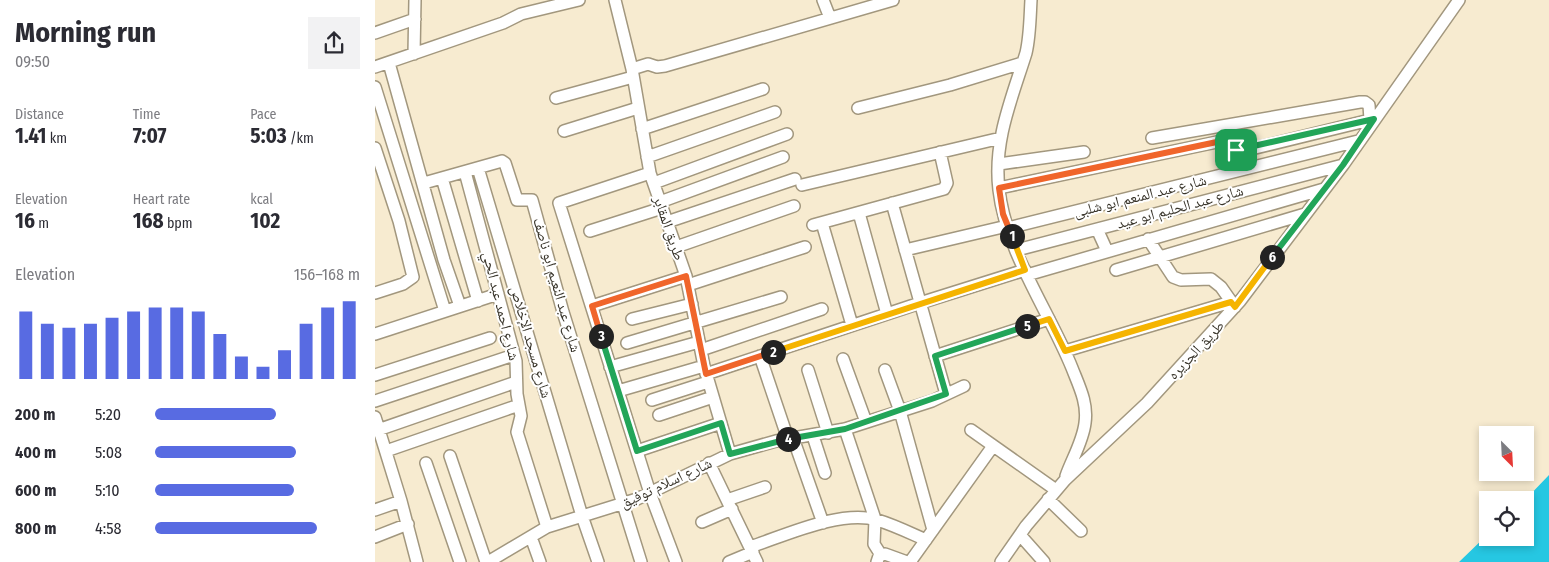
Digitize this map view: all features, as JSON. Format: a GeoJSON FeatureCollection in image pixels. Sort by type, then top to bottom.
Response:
{"type":"FeatureCollection","features":[{"type":"Feature","properties":{"kind":"street"},"geometry":{"type":"LineString","coordinates":[[414,54],[415,0]]}},
{"type":"Feature","properties":{"kind":"street"},"geometry":{"type":"LineString","coordinates":[[375,67],[503,23],[521,14],[579,0]]}},
{"type":"Feature","properties":{"kind":"street","name":"طريق المقابر"},"geometry":{"type":"LineString","coordinates":[[615,0],[632,73],[652,178],[687,281],[706,374],[730,454]]}},
{"type":"Feature","properties":{"kind":"street"},"geometry":{"type":"LineString","coordinates":[[823,0],[830,18]]}},
{"type":"Feature","properties":{"kind":"street"},"geometry":{"type":"LineString","coordinates":[[556,98],[632,73],[649,64],[657,67],[665,66],[893,0]]}},
{"type":"Feature","properties":{"kind":"street"},"geometry":{"type":"LineString","coordinates":[[1031,0],[1030,26],[1022,63],[1005,114],[1001,138],[999,188],[1008,227],[1017,250],[1065,351],[1082,393],[1086,416],[1081,439],[1065,480]]}},
{"type":"Feature","properties":{"kind":"street","name":"طريق الجزيره"},"geometry":{"type":"LineString","coordinates":[[1001,562],[1020,535],[1065,480],[1147,402],[1233,304],[1343,165],[1372,120],[1459,0]]}},
{"type":"Feature","properties":{"kind":"street"},"geometry":{"type":"LineString","coordinates":[[375,33],[415,19]]}},
{"type":"Feature","properties":{"kind":"street"},"geometry":{"type":"LineString","coordinates":[[389,63],[444,260],[460,306]]}},
{"type":"Feature","properties":{"kind":"street"},"geometry":{"type":"LineString","coordinates":[[858,108],[950,85],[1022,63]]}},
{"type":"Feature","properties":{"kind":"street"},"geometry":{"type":"LineString","coordinates":[[375,87],[445,311]]}},
{"type":"Feature","properties":{"kind":"street"},"geometry":{"type":"LineString","coordinates":[[642,129],[763,89]]}},
{"type":"Feature","properties":{"kind":"street"},"geometry":{"type":"LineString","coordinates":[[999,188],[1231,139],[1234,141],[1238,152],[1372,120],[1369,105],[1365,102],[1360,102],[1152,138]]}},
{"type":"Feature","properties":{"kind":"street"},"geometry":{"type":"LineString","coordinates":[[564,131],[638,108]]}},
{"type":"Feature","properties":{"kind":"street"},"geometry":{"type":"LineString","coordinates":[[647,157],[775,112]]}},
{"type":"Feature","properties":{"kind":"street"},"geometry":{"type":"LineString","coordinates":[[676,562],[650,493],[560,201],[652,178],[787,134]]}},
{"type":"Feature","properties":{"kind":"street"},"geometry":{"type":"LineString","coordinates":[[667,222],[799,182],[1001,138]]}},
{"type":"Feature","properties":{"kind":"street","name":"شارع عبد المنعم ابو شلبى"},"geometry":{"type":"LineString","coordinates":[[905,250],[1008,227],[1359,141]]}},
{"type":"Feature","properties":{"kind":"street"},"geometry":{"type":"LineString","coordinates":[[375,148],[399,221],[413,277],[410,281],[375,293]]}},
{"type":"Feature","properties":{"kind":"street"},"geometry":{"type":"LineString","coordinates":[[852,325],[817,224],[946,187],[940,152]]}},
{"type":"Feature","properties":{"kind":"street"},"geometry":{"type":"LineString","coordinates":[[999,164],[1084,152]]}},
{"type":"Feature","properties":{"kind":"street"},"geometry":{"type":"LineString","coordinates":[[590,231],[783,157]]}},
{"type":"Feature","properties":{"kind":"street","name":"شارع عبد النعيم ابو ناصف"},"geometry":{"type":"LineString","coordinates":[[424,183],[504,162],[517,200],[532,200],[566,321],[623,505]]}},
{"type":"Feature","properties":{"kind":"street","name":"شارع عبد الحليم ابو عيد"},"geometry":{"type":"LineString","coordinates":[[1017,250],[1343,165]]}},
{"type":"Feature","properties":{"kind":"street","name":"شارع مسجد الإخلاص"},"geometry":{"type":"LineString","coordinates":[[479,168],[582,516],[598,562]]}},
{"type":"Feature","properties":{"kind":"street","name":"شارع احمد عبد الحي"},"geometry":{"type":"LineString","coordinates":[[465,172],[515,356],[516,382],[521,416],[517,432],[547,527]]}},
{"type":"Feature","properties":{"kind":"street"},"geometry":{"type":"LineString","coordinates":[[442,178],[478,301]]}},
{"type":"Feature","properties":{"kind":"street"},"geometry":{"type":"LineString","coordinates":[[652,400],[706,374],[920,302],[1324,189]]}},
{"type":"Feature","properties":{"kind":"street"},"geometry":{"type":"LineString","coordinates":[[892,203],[946,394]]}},
{"type":"Feature","properties":{"kind":"street"},"geometry":{"type":"LineString","coordinates":[[676,247],[794,206]]}},
{"type":"Feature","properties":{"kind":"street"},"geometry":{"type":"LineString","coordinates":[[1177,208],[1185,228]]}},
{"type":"Feature","properties":{"kind":"street"},"geometry":{"type":"LineString","coordinates":[[859,213],[887,314]]}},
{"type":"Feature","properties":{"kind":"street"},"geometry":{"type":"LineString","coordinates":[[1116,270],[1305,214]]}},
{"type":"Feature","properties":{"kind":"street"},"geometry":{"type":"LineString","coordinates":[[1097,229],[1107,251]]}},
{"type":"Feature","properties":{"kind":"street"},"geometry":{"type":"LineString","coordinates":[[1065,351],[1233,304],[1221,287],[1211,279],[1177,280],[1170,273],[1148,239]]}},
{"type":"Feature","properties":{"kind":"street"},"geometry":{"type":"LineString","coordinates":[[592,306],[805,247]]}},
{"type":"Feature","properties":{"kind":"street"},"geometry":{"type":"LineString","coordinates":[[375,334],[498,294]]}},
{"type":"Feature","properties":{"kind":"street"},"geometry":{"type":"LineString","coordinates":[[627,343],[781,297]]}},
{"type":"Feature","properties":{"kind":"street"},"geometry":{"type":"LineString","coordinates":[[632,319],[692,304]]}},
{"type":"Feature","properties":{"kind":"street"},"geometry":{"type":"LineString","coordinates":[[610,366],[700,346],[822,309]]}},
{"type":"Feature","properties":{"kind":"street"},"geometry":{"type":"LineString","coordinates":[[935,356],[1049,319]]}},
{"type":"Feature","properties":{"kind":"street"},"geometry":{"type":"LineString","coordinates":[[375,374],[490,338]]}},
{"type":"Feature","properties":{"kind":"street"},"geometry":{"type":"LineString","coordinates":[[375,401],[515,356]]}},
{"type":"Feature","properties":{"kind":"street"},"geometry":{"type":"LineString","coordinates":[[760,356],[823,523]]}},
{"type":"Feature","properties":{"kind":"street"},"geometry":{"type":"LineString","coordinates":[[843,359],[866,422]]}},
{"type":"Feature","properties":{"kind":"street"},"geometry":{"type":"LineString","coordinates":[[808,370],[828,433]]}},
{"type":"Feature","properties":{"kind":"street"},"geometry":{"type":"LineString","coordinates":[[885,370],[900,411],[930,535]]}},
{"type":"Feature","properties":{"kind":"street"},"geometry":{"type":"LineString","coordinates":[[618,391],[706,374]]}},
{"type":"Feature","properties":{"kind":"street"},"geometry":{"type":"LineString","coordinates":[[377,430],[516,382]]}},
{"type":"Feature","properties":{"kind":"street","name":"شارع اسلام توفيق"},"geometry":{"type":"LineString","coordinates":[[487,562],[547,527],[623,505],[730,454],[791,439],[845,429],[900,411],[964,386]]}},
{"type":"Feature","properties":{"kind":"street"},"geometry":{"type":"LineString","coordinates":[[659,414],[713,397]]}},
{"type":"Feature","properties":{"kind":"street"},"geometry":{"type":"LineString","coordinates":[[382,451],[519,405]]}},
{"type":"Feature","properties":{"kind":"street"},"geometry":{"type":"LineString","coordinates":[[375,417],[382,451],[401,500],[417,562]]}},
{"type":"Feature","properties":{"kind":"street"},"geometry":{"type":"LineString","coordinates":[[637,451],[721,423]]}},
{"type":"Feature","properties":{"kind":"street"},"geometry":{"type":"LineString","coordinates":[[845,429],[875,519],[874,544],[879,558],[909,562],[993,446]]}},
{"type":"Feature","properties":{"kind":"street"},"geometry":{"type":"LineString","coordinates":[[971,430],[1052,495],[1081,531]]}},
{"type":"Feature","properties":{"kind":"street"},"geometry":{"type":"LineString","coordinates":[[813,436],[825,473]]}},
{"type":"Feature","properties":{"kind":"street"},"geometry":{"type":"LineString","coordinates":[[450,456],[487,562]]}},
{"type":"Feature","properties":{"kind":"street"},"geometry":{"type":"LineString","coordinates":[[426,463],[460,562]]}},
{"type":"Feature","properties":{"kind":"street"},"geometry":{"type":"LineString","coordinates":[[709,463],[753,554]]}},
{"type":"Feature","properties":{"kind":"street"},"geometry":{"type":"LineString","coordinates":[[702,522],[729,504],[765,487]]}},
{"type":"Feature","properties":{"kind":"street"},"geometry":{"type":"LineString","coordinates":[[375,510],[401,500]]}},
{"type":"Feature","properties":{"kind":"street"},"geometry":{"type":"LineString","coordinates":[[623,505],[641,562]]}},
{"type":"Feature","properties":{"kind":"street"},"geometry":{"type":"LineString","coordinates":[[729,562],[753,554],[823,523],[849,519],[875,519],[930,535]]}},
{"type":"Feature","properties":{"kind":"street"},"geometry":{"type":"LineString","coordinates":[[375,537],[408,524]]}},
{"type":"Feature","properties":{"kind":"street"},"geometry":{"type":"LineString","coordinates":[[1020,535],[1044,562]]}},
{"type":"Feature","properties":{"kind":"street"},"geometry":{"type":"LineString","coordinates":[[531,537],[540,562]]}},
{"type":"Feature","properties":{"kind":"water"},"geometry":{"type":"Polygon","coordinates":[[[1549,475],[1549,562],[1459,562],[1479,543],[1479,546],[1534,546],[1534,491],[1549,475]]]}},
{"type":"Feature","properties":{"kind":"route"},"geometry":{"type":"LineString","coordinates":[[1374,119],[1343,165],[1235,307],[1231,302],[1065,351],[1049,319],[935,356],[946,394],[845,429],[776,441],[730,454],[721,423],[637,451],[592,306],[686,276],[706,374],[920,302],[1025,270],[1003,214],[999,188],[1231,139],[1234,141],[1236,150],[1239,152],[1374,119]]}}]}
